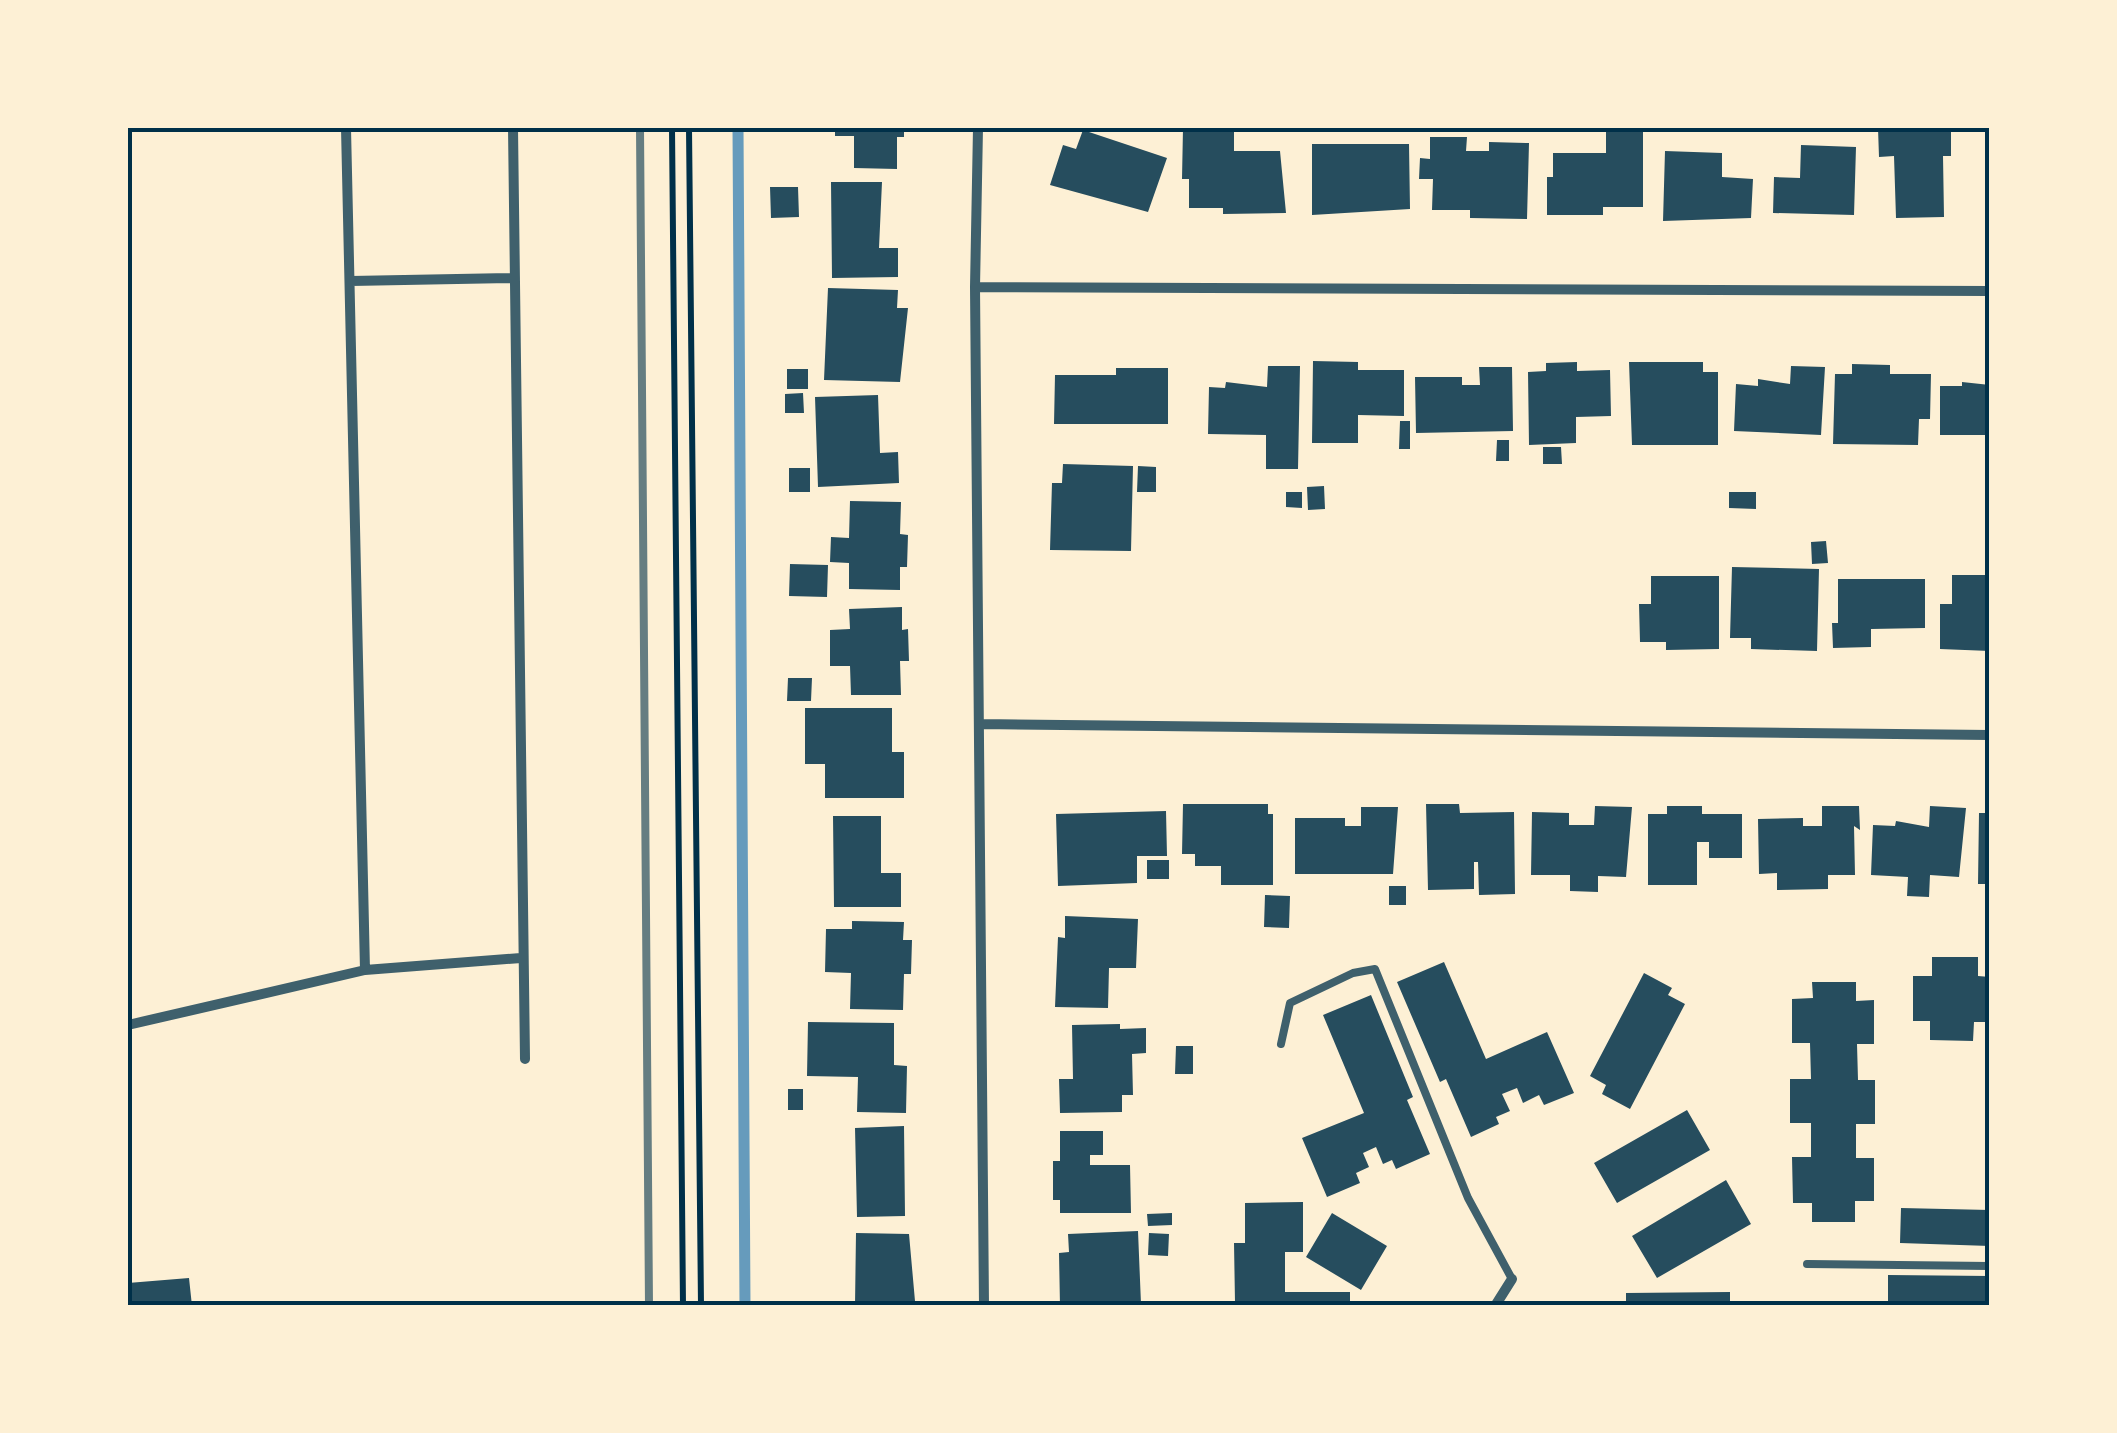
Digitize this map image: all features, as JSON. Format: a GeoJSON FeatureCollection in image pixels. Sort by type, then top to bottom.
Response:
{"type":"FeatureCollection","features":[{"type":"Feature","properties":{"kind":"street"},"geometry":{"type":"LineString","coordinates":[[346,128],[364,970]]}},
{"type":"Feature","properties":{"kind":"street"},"geometry":{"type":"LineString","coordinates":[[513,128],[524,1059]]}},
{"type":"Feature","properties":{"kind":"street"},"geometry":{"type":"LineString","coordinates":[[978,128],[975,287],[984,1306]]}},
{"type":"Feature","properties":{"kind":"street"},"geometry":{"type":"LineString","coordinates":[[350,281],[514,278]]}},
{"type":"Feature","properties":{"kind":"street"},"geometry":{"type":"LineString","coordinates":[[975,287],[1990,292]]}},
{"type":"Feature","properties":{"kind":"street"},"geometry":{"type":"LineString","coordinates":[[981,724],[1990,735]]}},
{"type":"Feature","properties":{"kind":"street"},"geometry":{"type":"LineString","coordinates":[[128,1026],[364,970],[521,958]]}},
{"type":"Feature","properties":{"kind":"street"},"geometry":{"type":"LineString","coordinates":[[1495,1306],[1512,1280]]}},
{"type":"Feature","properties":{"kind":"lane"},"geometry":{"type":"LineString","coordinates":[[1281,1044],[1290,1003],[1353,972],[1375,969],[1468,1198],[1512,1280]]}},
{"type":"Feature","properties":{"kind":"lane"},"geometry":{"type":"LineString","coordinates":[[1807,1264],[1990,1266]]}},
{"type":"Feature","properties":{"kind":"path"},"geometry":{"type":"LineString","coordinates":[[672,128],[683,1306]]}},
{"type":"Feature","properties":{"kind":"path"},"geometry":{"type":"LineString","coordinates":[[690,128],[701,1306]]}},
{"type":"Feature","properties":{"kind":"building"},"geometry":{"type":"Polygon","coordinates":[[[835,128],[904,128],[904,137],[897,137],[897,169],[854,168],[854,136],[835,136],[835,128]]]}},
{"type":"Feature","properties":{"kind":"building"},"geometry":{"type":"Polygon","coordinates":[[[1183,128],[1234,128],[1234,151],[1280,151],[1286,213],[1223,214],[1223,208],[1189,208],[1189,179],[1182,179],[1183,128]]]}},
{"type":"Feature","properties":{"kind":"building"},"geometry":{"type":"Polygon","coordinates":[[[1878,128],[1951,128],[1951,156],[1943,156],[1944,217],[1896,218],[1894,156],[1879,157],[1878,128]]]}},
{"type":"Feature","properties":{"kind":"building"},"geometry":{"type":"Polygon","coordinates":[[[1083,130],[1167,158],[1148,212],[1050,185],[1063,145],[1076,149],[1083,130]]]}},
{"type":"Feature","properties":{"kind":"building"},"geometry":{"type":"Polygon","coordinates":[[[1606,130],[1643,130],[1643,207],[1603,207],[1603,215],[1547,215],[1547,177],[1553,177],[1553,153],[1606,153],[1606,130]]]}},
{"type":"Feature","properties":{"kind":"building"},"geometry":{"type":"Polygon","coordinates":[[[1430,137],[1467,137],[1466,151],[1489,151],[1489,142],[1529,143],[1527,219],[1470,218],[1470,210],[1432,210],[1433,179],[1419,179],[1420,158],[1430,159],[1430,137]]]}},
{"type":"Feature","properties":{"kind":"building"},"geometry":{"type":"Polygon","coordinates":[[[1312,144],[1409,144],[1410,209],[1312,215],[1312,144]]]}},
{"type":"Feature","properties":{"kind":"building"},"geometry":{"type":"Polygon","coordinates":[[[1801,145],[1856,147],[1854,215],[1773,213],[1774,177],[1800,178],[1801,145]]]}},
{"type":"Feature","properties":{"kind":"building"},"geometry":{"type":"Polygon","coordinates":[[[1665,151],[1722,153],[1722,177],[1753,179],[1751,218],[1663,221],[1665,151]]]}},
{"type":"Feature","properties":{"kind":"building"},"geometry":{"type":"Polygon","coordinates":[[[831,182],[882,182],[879,248],[898,248],[898,277],[832,278],[831,182]]]}},
{"type":"Feature","properties":{"kind":"building"},"geometry":{"type":"Polygon","coordinates":[[[770,187],[798,187],[799,217],[771,218],[770,187]]]}},
{"type":"Feature","properties":{"kind":"building"},"geometry":{"type":"Polygon","coordinates":[[[828,288],[898,290],[897,308],[908,308],[900,382],[824,380],[828,288]]]}},
{"type":"Feature","properties":{"kind":"building"},"geometry":{"type":"Polygon","coordinates":[[[1313,361],[1358,362],[1358,370],[1404,370],[1404,416],[1358,415],[1358,443],[1312,443],[1313,361]]]}},
{"type":"Feature","properties":{"kind":"building"},"geometry":{"type":"Polygon","coordinates":[[[1577,362],[1577,371],[1610,370],[1611,416],[1576,417],[1576,443],[1529,445],[1528,372],[1546,371],[1546,363],[1577,362]]]}},
{"type":"Feature","properties":{"kind":"building"},"geometry":{"type":"Polygon","coordinates":[[[1629,362],[1703,362],[1703,372],[1718,372],[1718,445],[1632,445],[1629,362]]]}},
{"type":"Feature","properties":{"kind":"building"},"geometry":{"type":"Polygon","coordinates":[[[1852,364],[1890,365],[1890,374],[1931,374],[1930,419],[1919,419],[1918,445],[1833,444],[1835,374],[1852,374],[1852,364]]]}},
{"type":"Feature","properties":{"kind":"building"},"geometry":{"type":"Polygon","coordinates":[[[1268,366],[1300,366],[1298,469],[1266,469],[1266,435],[1208,434],[1209,387],[1225,388],[1226,382],[1267,387],[1268,366]]]}},
{"type":"Feature","properties":{"kind":"building"},"geometry":{"type":"Polygon","coordinates":[[[1791,366],[1825,367],[1821,435],[1734,431],[1736,384],[1758,386],[1758,379],[1790,384],[1791,366]]]}},
{"type":"Feature","properties":{"kind":"building"},"geometry":{"type":"Polygon","coordinates":[[[1479,367],[1512,367],[1513,431],[1416,433],[1415,377],[1462,377],[1462,385],[1480,385],[1479,367]]]}},
{"type":"Feature","properties":{"kind":"building"},"geometry":{"type":"Polygon","coordinates":[[[1116,368],[1168,368],[1168,424],[1054,424],[1055,375],[1116,375],[1116,368]]]}},
{"type":"Feature","properties":{"kind":"building"},"geometry":{"type":"Polygon","coordinates":[[[787,369],[808,369],[808,389],[787,389],[787,369]]]}},
{"type":"Feature","properties":{"kind":"building"},"geometry":{"type":"Polygon","coordinates":[[[1962,382],[1990,385],[1990,435],[1940,435],[1940,386],[1962,386],[1962,382]]]}},
{"type":"Feature","properties":{"kind":"building"},"geometry":{"type":"Polygon","coordinates":[[[803,393],[804,413],[785,413],[785,394],[803,393]]]}},
{"type":"Feature","properties":{"kind":"building"},"geometry":{"type":"Polygon","coordinates":[[[878,395],[880,453],[898,452],[899,483],[818,487],[815,397],[878,395]]]}},
{"type":"Feature","properties":{"kind":"building"},"geometry":{"type":"Polygon","coordinates":[[[1400,421],[1410,421],[1410,449],[1399,449],[1400,421]]]}},
{"type":"Feature","properties":{"kind":"building"},"geometry":{"type":"Polygon","coordinates":[[[1497,440],[1509,440],[1509,461],[1496,461],[1497,440]]]}},
{"type":"Feature","properties":{"kind":"building"},"geometry":{"type":"Polygon","coordinates":[[[1543,447],[1561,447],[1562,464],[1543,464],[1543,447]]]}},
{"type":"Feature","properties":{"kind":"building"},"geometry":{"type":"Polygon","coordinates":[[[1063,464],[1133,466],[1131,551],[1050,550],[1052,483],[1062,483],[1063,464]]]}},
{"type":"Feature","properties":{"kind":"building"},"geometry":{"type":"Polygon","coordinates":[[[1138,466],[1156,467],[1156,492],[1137,492],[1138,466]]]}},
{"type":"Feature","properties":{"kind":"building"},"geometry":{"type":"Polygon","coordinates":[[[789,468],[810,468],[810,492],[789,492],[789,468]]]}},
{"type":"Feature","properties":{"kind":"building"},"geometry":{"type":"Polygon","coordinates":[[[1324,486],[1325,509],[1308,510],[1307,487],[1324,486]]]}},
{"type":"Feature","properties":{"kind":"building"},"geometry":{"type":"Polygon","coordinates":[[[1286,492],[1302,492],[1302,508],[1286,507],[1286,492]]]}},
{"type":"Feature","properties":{"kind":"building"},"geometry":{"type":"Polygon","coordinates":[[[1729,492],[1756,492],[1756,509],[1729,508],[1729,492]]]}},
{"type":"Feature","properties":{"kind":"building"},"geometry":{"type":"Polygon","coordinates":[[[850,501],[901,502],[900,534],[908,535],[907,567],[900,567],[900,590],[849,589],[849,563],[830,562],[831,537],[849,538],[850,501]]]}},
{"type":"Feature","properties":{"kind":"building"},"geometry":{"type":"Polygon","coordinates":[[[1826,541],[1828,563],[1812,564],[1811,542],[1826,541]]]}},
{"type":"Feature","properties":{"kind":"building"},"geometry":{"type":"Polygon","coordinates":[[[790,564],[828,565],[827,597],[789,596],[790,564]]]}},
{"type":"Feature","properties":{"kind":"building"},"geometry":{"type":"Polygon","coordinates":[[[1732,567],[1819,569],[1817,651],[1751,649],[1751,638],[1730,638],[1732,567]]]}},
{"type":"Feature","properties":{"kind":"building"},"geometry":{"type":"Polygon","coordinates":[[[1952,575],[1990,575],[1990,651],[1940,649],[1940,604],[1952,604],[1952,575]]]}},
{"type":"Feature","properties":{"kind":"building"},"geometry":{"type":"Polygon","coordinates":[[[1651,576],[1719,576],[1719,649],[1666,650],[1666,642],[1640,642],[1639,604],[1651,604],[1651,576]]]}},
{"type":"Feature","properties":{"kind":"building"},"geometry":{"type":"Polygon","coordinates":[[[1838,579],[1925,579],[1925,628],[1871,629],[1871,647],[1833,648],[1832,623],[1838,623],[1838,579]]]}},
{"type":"Feature","properties":{"kind":"building"},"geometry":{"type":"Polygon","coordinates":[[[902,607],[902,630],[908,629],[909,661],[900,661],[901,695],[851,695],[850,666],[830,666],[830,630],[850,629],[849,609],[902,607]]]}},
{"type":"Feature","properties":{"kind":"building"},"geometry":{"type":"Polygon","coordinates":[[[788,678],[812,678],[811,701],[787,701],[788,678]]]}},
{"type":"Feature","properties":{"kind":"building"},"geometry":{"type":"Polygon","coordinates":[[[805,708],[892,708],[892,752],[904,752],[904,798],[825,798],[825,764],[805,764],[805,708]]]}},
{"type":"Feature","properties":{"kind":"building"},"geometry":{"type":"Polygon","coordinates":[[[1183,804],[1268,804],[1268,814],[1273,814],[1273,885],[1221,885],[1221,866],[1195,866],[1195,854],[1182,854],[1183,804]]]}},
{"type":"Feature","properties":{"kind":"building"},"geometry":{"type":"Polygon","coordinates":[[[1426,804],[1459,804],[1460,813],[1514,812],[1515,894],[1479,895],[1478,862],[1474,862],[1474,889],[1428,890],[1426,804]]]}},
{"type":"Feature","properties":{"kind":"building"},"geometry":{"type":"Polygon","coordinates":[[[1595,806],[1632,807],[1626,877],[1598,876],[1598,892],[1570,891],[1570,875],[1531,875],[1532,812],[1569,813],[1569,825],[1594,825],[1595,806]]]}},
{"type":"Feature","properties":{"kind":"building"},"geometry":{"type":"Polygon","coordinates":[[[1667,806],[1702,806],[1702,814],[1742,814],[1742,858],[1709,858],[1709,842],[1697,842],[1697,885],[1648,885],[1648,814],[1667,814],[1667,806]]]}},
{"type":"Feature","properties":{"kind":"building"},"geometry":{"type":"Polygon","coordinates":[[[1822,806],[1859,806],[1860,830],[1854,826],[1855,875],[1828,875],[1828,889],[1777,890],[1777,873],[1759,874],[1758,819],[1803,818],[1803,826],[1822,826],[1822,806]]]}},
{"type":"Feature","properties":{"kind":"building"},"geometry":{"type":"Polygon","coordinates":[[[1930,806],[1966,808],[1959,877],[1930,875],[1929,897],[1907,896],[1908,877],[1871,875],[1873,825],[1895,826],[1896,821],[1929,827],[1930,806]]]}},
{"type":"Feature","properties":{"kind":"building"},"geometry":{"type":"Polygon","coordinates":[[[1361,807],[1398,807],[1393,874],[1295,874],[1295,818],[1345,818],[1345,826],[1361,826],[1361,807]]]}},
{"type":"Feature","properties":{"kind":"building"},"geometry":{"type":"Polygon","coordinates":[[[1166,811],[1167,856],[1137,856],[1137,883],[1058,886],[1056,814],[1166,811]]]}},
{"type":"Feature","properties":{"kind":"building"},"geometry":{"type":"Polygon","coordinates":[[[1979,813],[1990,813],[1990,884],[1978,884],[1979,813]]]}},
{"type":"Feature","properties":{"kind":"building"},"geometry":{"type":"Polygon","coordinates":[[[833,816],[881,816],[881,873],[901,873],[901,907],[834,907],[833,816]]]}},
{"type":"Feature","properties":{"kind":"building"},"geometry":{"type":"Polygon","coordinates":[[[1147,860],[1169,860],[1169,879],[1147,879],[1147,860]]]}},
{"type":"Feature","properties":{"kind":"building"},"geometry":{"type":"Polygon","coordinates":[[[1389,886],[1406,886],[1406,905],[1389,905],[1389,886]]]}},
{"type":"Feature","properties":{"kind":"building"},"geometry":{"type":"Polygon","coordinates":[[[1265,895],[1290,896],[1289,928],[1264,927],[1265,895]]]}},
{"type":"Feature","properties":{"kind":"building"},"geometry":{"type":"Polygon","coordinates":[[[1065,916],[1138,919],[1136,968],[1109,968],[1108,1008],[1055,1007],[1058,937],[1065,938],[1065,916]]]}},
{"type":"Feature","properties":{"kind":"building"},"geometry":{"type":"Polygon","coordinates":[[[852,921],[904,922],[903,940],[912,940],[911,974],[904,974],[903,1010],[850,1009],[851,973],[825,972],[826,929],[852,929],[852,921]]]}},
{"type":"Feature","properties":{"kind":"building"},"geometry":{"type":"Polygon","coordinates":[[[1932,957],[1978,957],[1978,976],[1990,977],[1990,1022],[1974,1022],[1973,1041],[1930,1040],[1930,1021],[1913,1021],[1913,976],[1932,976],[1932,957]]]}},
{"type":"Feature","properties":{"kind":"building"},"geometry":{"type":"Polygon","coordinates":[[[1444,962],[1486,1059],[1547,1032],[1574,1093],[1544,1105],[1539,1095],[1523,1103],[1517,1088],[1502,1094],[1510,1111],[1496,1117],[1499,1124],[1471,1137],[1446,1079],[1440,1082],[1397,982],[1444,962]]]}},
{"type":"Feature","properties":{"kind":"building"},"geometry":{"type":"Polygon","coordinates":[[[1644,973],[1672,988],[1668,995],[1685,1004],[1630,1109],[1602,1094],[1606,1085],[1590,1076],[1644,973]]]}},
{"type":"Feature","properties":{"kind":"building"},"geometry":{"type":"Polygon","coordinates":[[[1812,982],[1856,982],[1856,1001],[1874,1000],[1874,1044],[1857,1044],[1858,1080],[1875,1080],[1875,1124],[1856,1124],[1856,1158],[1874,1158],[1874,1201],[1855,1201],[1855,1222],[1812,1222],[1812,1203],[1793,1203],[1792,1157],[1811,1157],[1811,1123],[1790,1123],[1790,1079],[1811,1079],[1810,1043],[1792,1043],[1792,999],[1813,998],[1812,982]]]}},
{"type":"Feature","properties":{"kind":"building"},"geometry":{"type":"Polygon","coordinates":[[[1371,995],[1413,1097],[1407,1100],[1430,1154],[1396,1169],[1392,1160],[1383,1164],[1376,1147],[1363,1153],[1369,1167],[1356,1173],[1360,1183],[1327,1197],[1302,1138],[1364,1113],[1323,1015],[1371,995]]]}},
{"type":"Feature","properties":{"kind":"building"},"geometry":{"type":"Polygon","coordinates":[[[808,1022],[894,1023],[894,1065],[907,1066],[906,1113],[857,1112],[858,1077],[807,1076],[808,1022]]]}},
{"type":"Feature","properties":{"kind":"building"},"geometry":{"type":"Polygon","coordinates":[[[1120,1024],[1120,1029],[1146,1028],[1146,1053],[1132,1054],[1133,1095],[1122,1095],[1122,1112],[1060,1113],[1059,1079],[1073,1079],[1072,1025],[1120,1024]]]}},
{"type":"Feature","properties":{"kind":"building"},"geometry":{"type":"Polygon","coordinates":[[[1176,1046],[1193,1046],[1193,1074],[1175,1074],[1176,1046]]]}},
{"type":"Feature","properties":{"kind":"building"},"geometry":{"type":"Polygon","coordinates":[[[788,1089],[803,1089],[803,1110],[788,1110],[788,1089]]]}},
{"type":"Feature","properties":{"kind":"building"},"geometry":{"type":"Polygon","coordinates":[[[1687,1110],[1710,1150],[1617,1203],[1594,1163],[1687,1110]]]}},
{"type":"Feature","properties":{"kind":"building"},"geometry":{"type":"Polygon","coordinates":[[[904,1126],[905,1216],[857,1217],[855,1128],[904,1126]]]}},
{"type":"Feature","properties":{"kind":"building"},"geometry":{"type":"Polygon","coordinates":[[[1060,1131],[1103,1131],[1103,1155],[1090,1155],[1090,1165],[1130,1165],[1131,1213],[1060,1213],[1060,1200],[1053,1200],[1053,1161],[1060,1161],[1060,1131]]]}},
{"type":"Feature","properties":{"kind":"building"},"geometry":{"type":"Polygon","coordinates":[[[1726,1180],[1751,1224],[1657,1278],[1632,1236],[1726,1180]]]}},
{"type":"Feature","properties":{"kind":"building"},"geometry":{"type":"Polygon","coordinates":[[[1303,1202],[1303,1252],[1285,1252],[1285,1292],[1350,1292],[1350,1306],[1235,1302],[1234,1243],[1245,1243],[1245,1203],[1303,1202]]]}},
{"type":"Feature","properties":{"kind":"building"},"geometry":{"type":"Polygon","coordinates":[[[1901,1208],[1990,1210],[1990,1246],[1900,1243],[1901,1208]]]}},
{"type":"Feature","properties":{"kind":"building"},"geometry":{"type":"Polygon","coordinates":[[[1172,1213],[1172,1225],[1148,1226],[1147,1214],[1172,1213]]]}},
{"type":"Feature","properties":{"kind":"building"},"geometry":{"type":"Polygon","coordinates":[[[1332,1213],[1387,1246],[1361,1290],[1306,1257],[1332,1213]]]}},
{"type":"Feature","properties":{"kind":"building"},"geometry":{"type":"Polygon","coordinates":[[[1138,1231],[1141,1304],[1060,1306],[1059,1253],[1069,1252],[1068,1234],[1138,1231]]]}},
{"type":"Feature","properties":{"kind":"building"},"geometry":{"type":"Polygon","coordinates":[[[856,1233],[909,1234],[915,1301],[907,1301],[907,1306],[855,1306],[856,1233]]]}},
{"type":"Feature","properties":{"kind":"building"},"geometry":{"type":"Polygon","coordinates":[[[1149,1233],[1169,1234],[1168,1256],[1148,1255],[1149,1233]]]}},
{"type":"Feature","properties":{"kind":"building"},"geometry":{"type":"Polygon","coordinates":[[[1888,1275],[1990,1276],[1990,1306],[1888,1306],[1888,1275]]]}},
{"type":"Feature","properties":{"kind":"building"},"geometry":{"type":"Polygon","coordinates":[[[189,1278],[192,1306],[128,1306],[128,1283],[189,1278]]]}},
{"type":"Feature","properties":{"kind":"building"},"geometry":{"type":"Polygon","coordinates":[[[1730,1292],[1730,1306],[1626,1306],[1626,1293],[1730,1292]]]}},
{"type":"Feature","properties":{"kind":"waterway"},"geometry":{"type":"LineString","coordinates":[[738,128],[745,1306]]}},
{"type":"Feature","properties":{"kind":"railway"},"geometry":{"type":"LineString","coordinates":[[640,128],[649,1306]]}}]}
